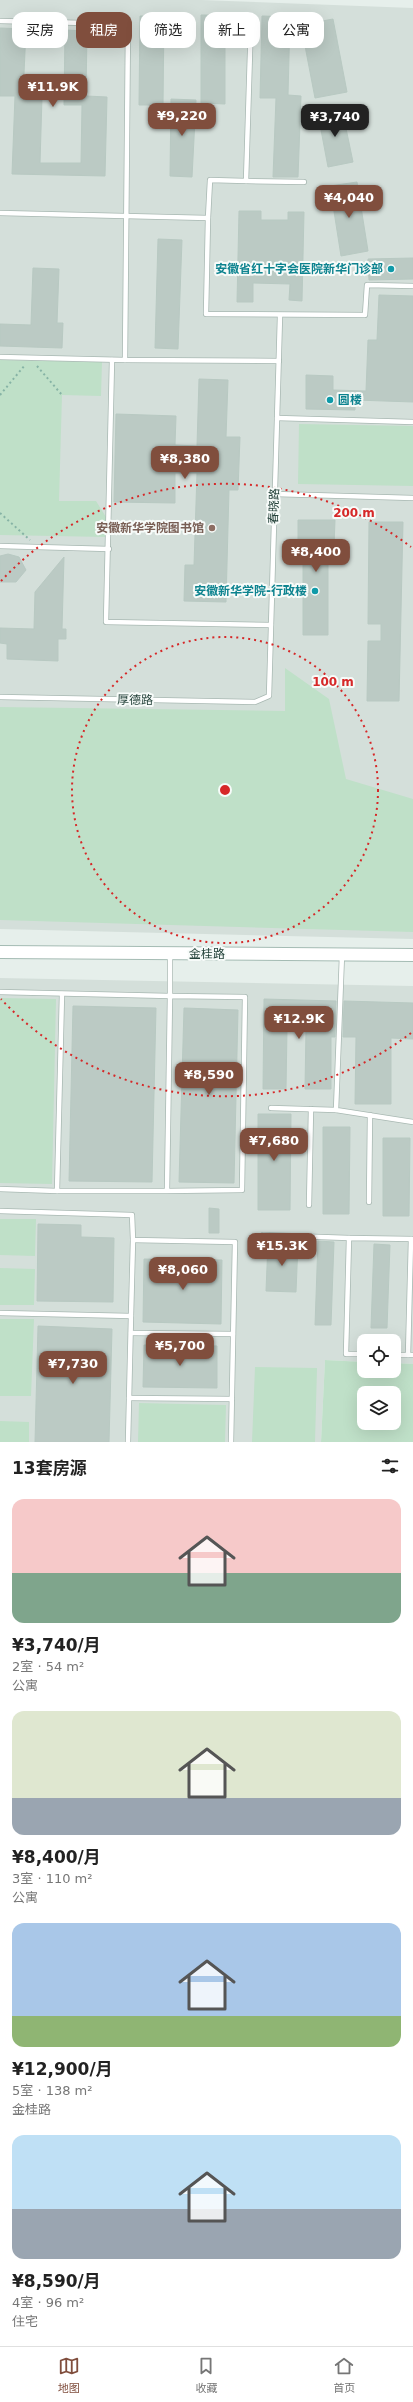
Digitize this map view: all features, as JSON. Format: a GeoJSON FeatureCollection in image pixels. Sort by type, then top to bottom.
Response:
{"type":"FeatureCollection","features":[{"type":"Feature","properties":{"kind":"street","name":"金桂路"},"geometry":{"type":"LineString","coordinates":[[0,952],[413,955]]}},
{"type":"Feature","properties":{"kind":"lane"},"geometry":{"type":"LineString","coordinates":[[0,21],[128,24],[126,360]]}},
{"type":"Feature","properties":{"kind":"lane"},"geometry":{"type":"LineString","coordinates":[[246,181],[250,48]]}},
{"type":"Feature","properties":{"kind":"lane"},"geometry":{"type":"LineString","coordinates":[[304,182],[210,180],[206,314],[280,316],[365,315],[367,285],[413,286]]}},
{"type":"Feature","properties":{"kind":"lane"},"geometry":{"type":"LineString","coordinates":[[0,213],[208,218]]}},
{"type":"Feature","properties":{"kind":"lane","name":"春晓路"},"geometry":{"type":"LineString","coordinates":[[269,696],[280,316]]}},
{"type":"Feature","properties":{"kind":"lane"},"geometry":{"type":"LineString","coordinates":[[0,357],[112,360],[279,361]]}},
{"type":"Feature","properties":{"kind":"lane"},"geometry":{"type":"LineString","coordinates":[[112,360],[109,549],[106,622],[271,625]]}},
{"type":"Feature","properties":{"kind":"lane"},"geometry":{"type":"LineString","coordinates":[[277,418],[413,422]]}},
{"type":"Feature","properties":{"kind":"lane"},"geometry":{"type":"LineString","coordinates":[[275,494],[413,498]]}},
{"type":"Feature","properties":{"kind":"lane"},"geometry":{"type":"LineString","coordinates":[[0,546],[109,549]]}},
{"type":"Feature","properties":{"kind":"lane","name":"厚德路"},"geometry":{"type":"LineString","coordinates":[[0,697],[255,702],[269,696]]}},
{"type":"Feature","properties":{"kind":"lane"},"geometry":{"type":"LineString","coordinates":[[167,1191],[170,953]]}},
{"type":"Feature","properties":{"kind":"lane"},"geometry":{"type":"LineString","coordinates":[[336,1110],[342,955]]}},
{"type":"Feature","properties":{"kind":"lane"},"geometry":{"type":"LineString","coordinates":[[0,992],[244,997],[242,1190],[57,1191],[0,1189]]}},
{"type":"Feature","properties":{"kind":"lane"},"geometry":{"type":"LineString","coordinates":[[57,1191],[62,994]]}},
{"type":"Feature","properties":{"kind":"lane"},"geometry":{"type":"LineString","coordinates":[[271,1108],[336,1110],[413,1122]]}},
{"type":"Feature","properties":{"kind":"lane"},"geometry":{"type":"LineString","coordinates":[[309,1205],[311,1109]]}},
{"type":"Feature","properties":{"kind":"lane"},"geometry":{"type":"LineString","coordinates":[[369,1202],[370,1115]]}},
{"type":"Feature","properties":{"kind":"lane"},"geometry":{"type":"LineString","coordinates":[[0,1211],[132,1215],[128,1442]]}},
{"type":"Feature","properties":{"kind":"lane"},"geometry":{"type":"LineString","coordinates":[[263,1235],[412,1239],[411,1355]]}},
{"type":"Feature","properties":{"kind":"lane"},"geometry":{"type":"LineString","coordinates":[[349,1238],[346,1354],[357,1354]]}},
{"type":"Feature","properties":{"kind":"lane"},"geometry":{"type":"LineString","coordinates":[[132,1240],[235,1242],[231,1442]]}},
{"type":"Feature","properties":{"kind":"lane"},"geometry":{"type":"LineString","coordinates":[[0,1313],[131,1316]]}},
{"type":"Feature","properties":{"kind":"lane"},"geometry":{"type":"LineString","coordinates":[[131,1333],[233,1334]]}},
{"type":"Feature","properties":{"kind":"lane"},"geometry":{"type":"LineString","coordinates":[[129,1398],[232,1399]]}},
{"type":"Feature","properties":{"kind":"path"},"geometry":{"type":"LineString","coordinates":[[0,395],[30,358],[62,395]]}},
{"type":"Feature","properties":{"kind":"path"},"geometry":{"type":"LineString","coordinates":[[0,513],[38,547]]}},
{"type":"Feature","properties":{"kind":"shaded area"},"geometry":{"type":"Polygon","coordinates":[[[0,0],[201,0],[413,8],[413,939],[0,929],[0,0]]]}},
{"type":"Feature","properties":{"kind":"shaded area"},"geometry":{"type":"Polygon","coordinates":[[[0,978],[413,986],[413,1364],[401,1363],[401,1334],[357,1334],[357,1362],[325,1360],[321,1442],[0,1442],[0,978]]]}},
{"type":"Feature","properties":{"kind":"green space"},"geometry":{"type":"Polygon","coordinates":[[[0,360],[102,362],[101,396],[62,395],[59,501],[96,501],[106,517],[106,537],[0,535],[0,360]]]}},
{"type":"Feature","properties":{"kind":"green space"},"geometry":{"type":"Polygon","coordinates":[[[299,424],[413,426],[413,486],[298,484],[299,424]]]}},
{"type":"Feature","properties":{"kind":"green space"},"geometry":{"type":"Polygon","coordinates":[[[285,668],[329,699],[346,779],[413,799],[413,932],[0,920],[0,707],[285,711],[285,668]]]}},
{"type":"Feature","properties":{"kind":"green space"},"geometry":{"type":"Polygon","coordinates":[[[0,998],[56,999],[52,1184],[0,1183],[0,998]]]}},
{"type":"Feature","properties":{"kind":"green space"},"geometry":{"type":"Polygon","coordinates":[[[0,1219],[36,1219],[35,1256],[0,1255],[0,1219]]]}},
{"type":"Feature","properties":{"kind":"green space"},"geometry":{"type":"Polygon","coordinates":[[[0,1268],[35,1269],[34,1305],[0,1305],[0,1268]]]}},
{"type":"Feature","properties":{"kind":"green space"},"geometry":{"type":"Polygon","coordinates":[[[0,1319],[34,1319],[31,1396],[0,1396],[0,1319]]]}},
{"type":"Feature","properties":{"kind":"green space"},"geometry":{"type":"Polygon","coordinates":[[[325,1360],[357,1362],[357,1378],[401,1378],[401,1363],[413,1364],[413,1442],[321,1442],[325,1360]]]}},
{"type":"Feature","properties":{"kind":"green space"},"geometry":{"type":"Polygon","coordinates":[[[255,1367],[317,1368],[315,1442],[252,1442],[255,1367]]]}},
{"type":"Feature","properties":{"kind":"green space"},"geometry":{"type":"Polygon","coordinates":[[[139,1403],[226,1405],[225,1442],[138,1442],[139,1403]]]}},
{"type":"Feature","properties":{"kind":"green space"},"geometry":{"type":"Polygon","coordinates":[[[0,1421],[29,1422],[29,1442],[0,1442],[0,1421]]]}},
{"type":"Feature","properties":{"kind":"building"},"geometry":{"type":"Polygon","coordinates":[[[201,15],[204,15],[204,48],[225,48],[225,104],[201,103],[201,15]]]}},
{"type":"Feature","properties":{"kind":"building"},"geometry":{"type":"Polygon","coordinates":[[[140,16],[140,48],[164,48],[163,105],[139,105],[140,16]]]}},
{"type":"Feature","properties":{"kind":"building"},"geometry":{"type":"Polygon","coordinates":[[[262,16],[268,16],[268,48],[289,48],[288,95],[301,96],[298,177],[273,177],[276,98],[260,98],[262,16]]]}},
{"type":"Feature","properties":{"kind":"building"},"geometry":{"type":"Polygon","coordinates":[[[333,19],[347,92],[315,98],[305,48],[324,48],[324,21],[333,19]]]}},
{"type":"Feature","properties":{"kind":"building"},"geometry":{"type":"Polygon","coordinates":[[[0,28],[12,28],[12,48],[25,48],[23,96],[42,97],[40,163],[81,163],[82,105],[64,105],[65,48],[68,48],[68,30],[76,30],[76,48],[87,48],[86,96],[107,97],[105,176],[12,174],[15,96],[0,96],[0,28]]]}},
{"type":"Feature","properties":{"kind":"building"},"geometry":{"type":"Polygon","coordinates":[[[171,99],[196,100],[192,177],[170,176],[171,99]]]}},
{"type":"Feature","properties":{"kind":"building"},"geometry":{"type":"Polygon","coordinates":[[[342,109],[353,162],[328,167],[318,114],[342,109]]]}},
{"type":"Feature","properties":{"kind":"building"},"geometry":{"type":"Polygon","coordinates":[[[357,182],[368,251],[341,256],[330,186],[357,182]]]}},
{"type":"Feature","properties":{"kind":"building"},"geometry":{"type":"Polygon","coordinates":[[[239,211],[261,211],[261,220],[288,220],[288,212],[304,212],[302,301],[289,300],[290,284],[253,283],[253,302],[237,302],[239,211]]]}},
{"type":"Feature","properties":{"kind":"building"},"geometry":{"type":"Polygon","coordinates":[[[158,239],[182,240],[178,349],[155,348],[158,239]]]}},
{"type":"Feature","properties":{"kind":"building","name":"安徽省红十字会医院新华门诊部"},"geometry":{"type":"Polygon","coordinates":[[[413,258],[413,279],[369,280],[368,259],[413,258]]]}},
{"type":"Feature","properties":{"kind":"building"},"geometry":{"type":"Polygon","coordinates":[[[33,268],[59,269],[57,323],[63,323],[62,348],[0,346],[0,324],[31,325],[33,268]]]}},
{"type":"Feature","properties":{"kind":"building"},"geometry":{"type":"Polygon","coordinates":[[[379,295],[413,296],[413,402],[355,400],[355,410],[306,409],[306,375],[333,376],[333,390],[366,391],[368,340],[377,340],[379,295]]]}},
{"type":"Feature","properties":{"kind":"building"},"geometry":{"type":"Polygon","coordinates":[[[199,379],[228,380],[226,437],[240,437],[238,490],[229,490],[226,602],[184,601],[185,565],[194,565],[197,473],[175,473],[175,503],[114,502],[116,414],[176,416],[175,445],[197,446],[199,379]]]}},
{"type":"Feature","properties":{"kind":"building","name":"安徽新华学院-行政楼"},"geometry":{"type":"Polygon","coordinates":[[[298,520],[335,520],[334,546],[328,546],[328,635],[303,635],[303,547],[298,547],[298,520]]]}},
{"type":"Feature","properties":{"kind":"building"},"geometry":{"type":"Polygon","coordinates":[[[369,522],[403,522],[399,701],[367,701],[368,641],[381,641],[381,624],[368,624],[369,522]]]}},
{"type":"Feature","properties":{"kind":"building"},"geometry":{"type":"Polygon","coordinates":[[[8,554],[19,557],[26,570],[16,582],[0,582],[0,556],[8,554]]]}},
{"type":"Feature","properties":{"kind":"building"},"geometry":{"type":"Polygon","coordinates":[[[64,557],[62,629],[66,629],[66,639],[58,639],[58,661],[7,659],[7,644],[0,643],[0,628],[34,629],[35,592],[64,557]]]}},
{"type":"Feature","properties":{"kind":"building"},"geometry":{"type":"Polygon","coordinates":[[[264,999],[336,1001],[335,1037],[331,1037],[331,1089],[305,1089],[306,1029],[287,1028],[286,1089],[263,1089],[264,999]]]}},
{"type":"Feature","properties":{"kind":"building"},"geometry":{"type":"Polygon","coordinates":[[[344,1001],[413,1003],[413,1039],[391,1038],[391,1104],[355,1104],[356,1037],[343,1037],[344,1001]]]}},
{"type":"Feature","properties":{"kind":"building"},"geometry":{"type":"Polygon","coordinates":[[[73,1006],[156,1008],[152,1182],[69,1181],[73,1006]]]}},
{"type":"Feature","properties":{"kind":"building"},"geometry":{"type":"Polygon","coordinates":[[[184,1008],[238,1010],[234,1183],[179,1182],[184,1008]]]}},
{"type":"Feature","properties":{"kind":"building"},"geometry":{"type":"Polygon","coordinates":[[[258,1114],[291,1114],[290,1210],[258,1210],[258,1114]]]}},
{"type":"Feature","properties":{"kind":"building"},"geometry":{"type":"Polygon","coordinates":[[[323,1127],[350,1127],[349,1214],[323,1214],[323,1127]]]}},
{"type":"Feature","properties":{"kind":"building"},"geometry":{"type":"Polygon","coordinates":[[[383,1138],[410,1138],[409,1216],[383,1216],[383,1138]]]}},
{"type":"Feature","properties":{"kind":"building"},"geometry":{"type":"Polygon","coordinates":[[[209,1208],[219,1209],[219,1233],[209,1233],[209,1208]]]}},
{"type":"Feature","properties":{"kind":"building"},"geometry":{"type":"Polygon","coordinates":[[[38,1224],[81,1225],[81,1237],[114,1238],[113,1302],[37,1301],[38,1224]]]}},
{"type":"Feature","properties":{"kind":"building"},"geometry":{"type":"Polygon","coordinates":[[[318,1241],[334,1242],[331,1325],[315,1325],[318,1241]]]}},
{"type":"Feature","properties":{"kind":"building"},"geometry":{"type":"Polygon","coordinates":[[[268,1242],[298,1243],[296,1292],[266,1291],[268,1242]]]}},
{"type":"Feature","properties":{"kind":"building"},"geometry":{"type":"Polygon","coordinates":[[[374,1244],[390,1245],[387,1328],[371,1328],[374,1244]]]}},
{"type":"Feature","properties":{"kind":"building"},"geometry":{"type":"Polygon","coordinates":[[[144,1259],[222,1260],[221,1324],[143,1322],[144,1259]]]}},
{"type":"Feature","properties":{"kind":"building"},"geometry":{"type":"Polygon","coordinates":[[[38,1326],[112,1329],[109,1442],[35,1442],[38,1326]]]}},
{"type":"Feature","properties":{"kind":"building"},"geometry":{"type":"Polygon","coordinates":[[[144,1345],[217,1346],[217,1388],[143,1387],[144,1345]]]}},
{"type":"Feature","properties":{"kind":"place","name":"安徽省红十字会医院新华门诊部"},"geometry":{"type":"Point","coordinates":[391,269]}},
{"type":"Feature","properties":{"kind":"place","name":"圆楼"},"geometry":{"type":"Point","coordinates":[330,400]}},
{"type":"Feature","properties":{"kind":"place","name":"安徽新华学院图书馆"},"geometry":{"type":"Point","coordinates":[212,528]}},
{"type":"Feature","properties":{"kind":"place","name":"安徽新华学院-行政楼"},"geometry":{"type":"Point","coordinates":[315,591]}}]}
